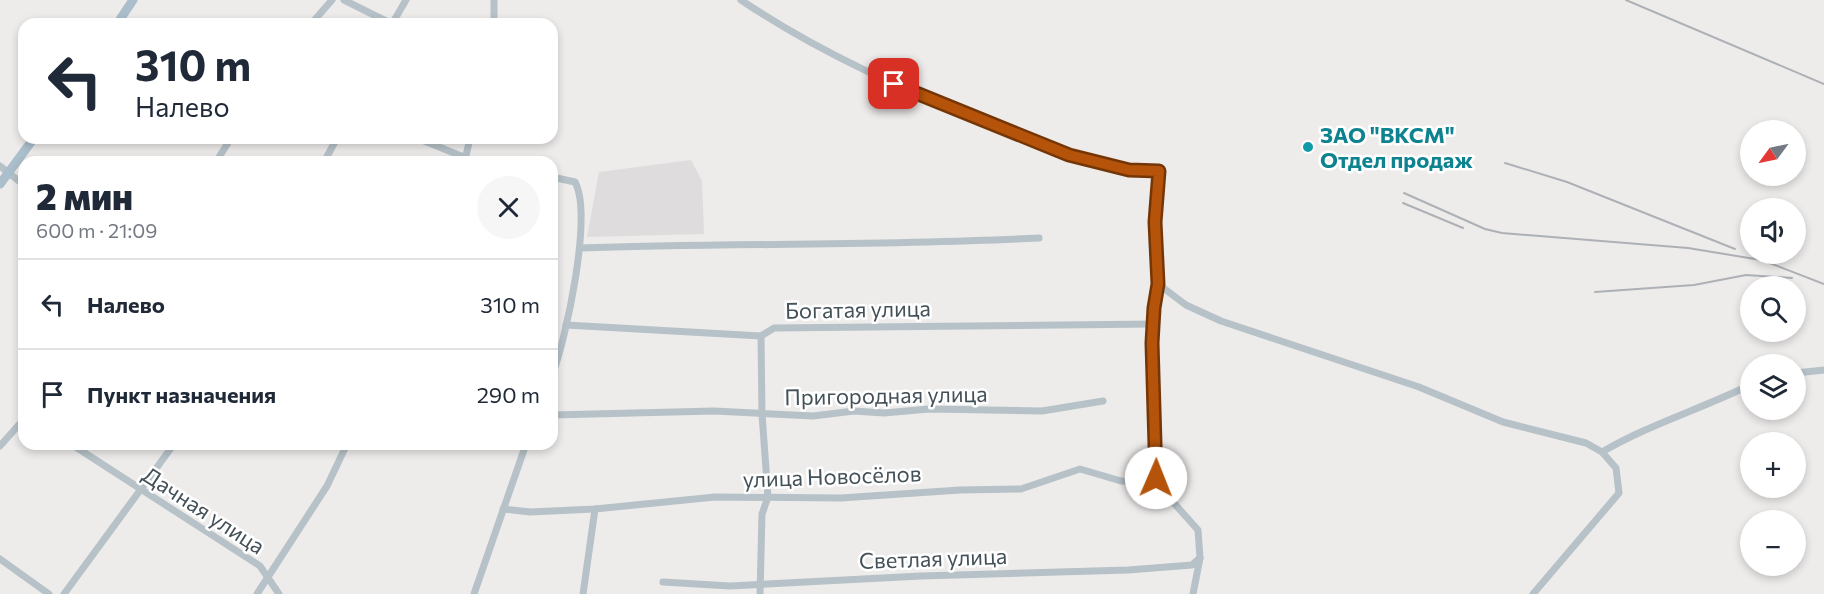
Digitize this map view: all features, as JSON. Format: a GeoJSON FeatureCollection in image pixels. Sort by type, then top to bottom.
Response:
{"type":"FeatureCollection","features":[{"type":"Feature","properties":{"kind":"main road"},"geometry":{"type":"LineString","coordinates":[[121,18],[133,0]]}},
{"type":"Feature","properties":{"kind":"main road"},"geometry":{"type":"LineString","coordinates":[[0,184],[18,160]]}},
{"type":"Feature","properties":{"kind":"street"},"geometry":{"type":"LineString","coordinates":[[316,18],[332,0]]}},
{"type":"Feature","properties":{"kind":"street"},"geometry":{"type":"LineString","coordinates":[[344,0],[380,18]]}},
{"type":"Feature","properties":{"kind":"street"},"geometry":{"type":"LineString","coordinates":[[396,18],[406,0]]}},
{"type":"Feature","properties":{"kind":"street"},"geometry":{"type":"LineString","coordinates":[[494,0],[494,18]]}},
{"type":"Feature","properties":{"kind":"street"},"geometry":{"type":"LineString","coordinates":[[741,0],[831,56],[937,103],[1097,164],[1129,170],[1159,171],[1155,222],[1158,284],[1153,324],[1156,478],[1164,492],[1198,530],[1200,558],[1193,594]]}},
{"type":"Feature","properties":{"kind":"street"},"geometry":{"type":"LineString","coordinates":[[430,144],[455,156]]}},
{"type":"Feature","properties":{"kind":"street"},"geometry":{"type":"LineString","coordinates":[[0,166],[18,180]]}},
{"type":"Feature","properties":{"kind":"street"},"geometry":{"type":"LineString","coordinates":[[558,178],[575,182],[580,192],[580,248],[566,325],[558,354]]}},
{"type":"Feature","properties":{"kind":"street"},"geometry":{"type":"LineString","coordinates":[[580,248],[787,243],[918,243],[1039,238]]}},
{"type":"Feature","properties":{"kind":"street"},"geometry":{"type":"LineString","coordinates":[[1158,284],[1185,305],[1221,321],[1419,387],[1503,422],[1586,443],[1602,452],[1616,468],[1619,493],[1533,594]]}},
{"type":"Feature","properties":{"kind":"street","name":"Богатая улица"},"geometry":{"type":"LineString","coordinates":[[566,325],[760,336],[774,328],[1153,324]]}},
{"type":"Feature","properties":{"kind":"street"},"geometry":{"type":"LineString","coordinates":[[760,336],[762,414],[768,497],[762,514],[760,594]]}},
{"type":"Feature","properties":{"kind":"street"},"geometry":{"type":"LineString","coordinates":[[1806,372],[1824,370]]}},
{"type":"Feature","properties":{"kind":"street"},"geometry":{"type":"LineString","coordinates":[[1602,452],[1679,414],[1708,406],[1740,391]]}},
{"type":"Feature","properties":{"kind":"street","name":"Пригородная улица"},"geometry":{"type":"LineString","coordinates":[[558,415],[669,412],[813,416],[854,411],[884,414],[929,409],[1042,411],[1103,401]]}},
{"type":"Feature","properties":{"kind":"street"},"geometry":{"type":"LineString","coordinates":[[0,446],[18,426]]}},
{"type":"Feature","properties":{"kind":"street","name":"Дачная улица"},"geometry":{"type":"LineString","coordinates":[[80,450],[140,491],[260,566],[279,594]]}},
{"type":"Feature","properties":{"kind":"street"},"geometry":{"type":"LineString","coordinates":[[64,594],[170,450]]}},
{"type":"Feature","properties":{"kind":"street"},"geometry":{"type":"LineString","coordinates":[[257,594],[327,486],[343,450]]}},
{"type":"Feature","properties":{"kind":"street"},"geometry":{"type":"LineString","coordinates":[[474,594],[524,450]]}},
{"type":"Feature","properties":{"kind":"street","name":"улица Новосёлов"},"geometry":{"type":"LineString","coordinates":[[503,508],[530,512],[595,509],[715,497],[842,498],[960,489],[1021,489],[1080,469],[1121,481],[1147,482],[1156,478]]}},
{"type":"Feature","properties":{"kind":"street"},"geometry":{"type":"LineString","coordinates":[[583,594],[595,509]]}},
{"type":"Feature","properties":{"kind":"street","name":"Светлая улица"},"geometry":{"type":"LineString","coordinates":[[663,582],[730,586],[921,576],[1128,570],[1192,565],[1200,558]]}},
{"type":"Feature","properties":{"kind":"street"},"geometry":{"type":"LineString","coordinates":[[0,559],[49,594]]}},
{"type":"Feature","properties":{"kind":"shaded area"},"geometry":{"type":"Polygon","coordinates":[[[691,160],[702,181],[704,234],[587,237],[599,172],[691,160]]]}},
{"type":"Feature","properties":{"kind":"railway"},"geometry":{"type":"LineString","coordinates":[[1626,0],[1824,84]]}},
{"type":"Feature","properties":{"kind":"railway"},"geometry":{"type":"LineString","coordinates":[[1505,163],[1567,182],[1735,249]]}},
{"type":"Feature","properties":{"kind":"railway"},"geometry":{"type":"LineString","coordinates":[[1404,193],[1485,229],[1502,233],[1688,248],[1740,257]]}},
{"type":"Feature","properties":{"kind":"railway"},"geometry":{"type":"LineString","coordinates":[[1403,203],[1463,228]]}},
{"type":"Feature","properties":{"kind":"railway"},"geometry":{"type":"LineString","coordinates":[[1772,264],[1824,284]]}},
{"type":"Feature","properties":{"kind":"railway"},"geometry":{"type":"LineString","coordinates":[[1595,292],[1694,285],[1740,276]]}},
{"type":"Feature","properties":{"kind":"railway"},"geometry":{"type":"LineString","coordinates":[[1741,276],[1761,276]]}},
{"type":"Feature","properties":{"kind":"place","name":"ЗАО \"ВКСМ\" Отдел продаж"},"geometry":{"type":"Point","coordinates":[1308,147]}},
{"type":"Feature","properties":{"kind":"route"},"geometry":{"type":"LineString","coordinates":[[894,84],[1069,155],[1097,164],[1129,170],[1159,171],[1155,222],[1158,284],[1152,343],[1157,446],[1156,478]]}}]}
